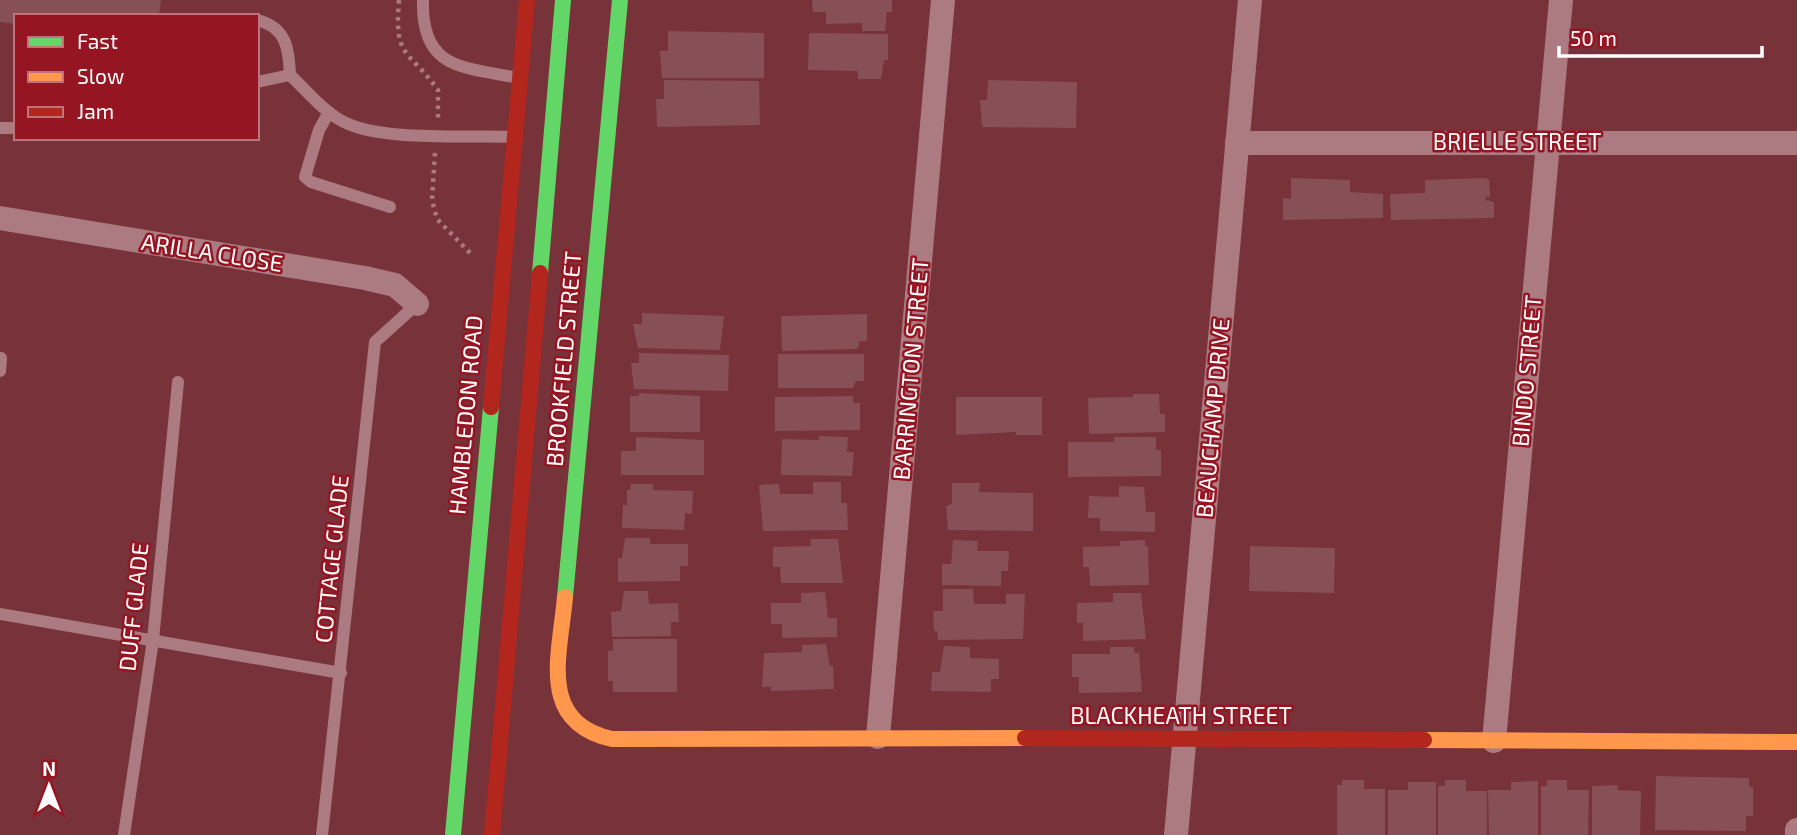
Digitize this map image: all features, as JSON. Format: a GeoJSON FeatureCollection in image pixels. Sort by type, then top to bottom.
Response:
{"type":"FeatureCollection","features":[{"type":"Feature","properties":{"kind":"street","name":"HAMBLEDON ROAD"},"geometry":{"type":"LineString","coordinates":[[453,835],[515,137],[526,82],[527,0]]}},
{"type":"Feature","properties":{"kind":"street"},"geometry":{"type":"LineString","coordinates":[[492,835],[549,97],[563,0]]}},
{"type":"Feature","properties":{"kind":"street","name":"BROOKFIELD STREET"},"geometry":{"type":"LineString","coordinates":[[569,720],[558,697],[558,678],[620,0]]}},
{"type":"Feature","properties":{"kind":"street","name":"BARRINGTON STREET"},"geometry":{"type":"LineString","coordinates":[[878,737],[943,0]]}},
{"type":"Feature","properties":{"kind":"street","name":"BEAUCHAMP DRIVE"},"geometry":{"type":"LineString","coordinates":[[1176,835],[1250,0]]}},
{"type":"Feature","properties":{"kind":"street","name":"BINDO STREET"},"geometry":{"type":"LineString","coordinates":[[1494,741],[1560,0]]}},
{"type":"Feature","properties":{"kind":"street","name":"BRIELLE STREET"},"geometry":{"type":"LineString","coordinates":[[1237,143],[1797,143]]}},
{"type":"Feature","properties":{"kind":"street","name":"ARILLA CLOSE"},"geometry":{"type":"LineString","coordinates":[[0,218],[365,278],[395,285],[417,304]]}},
{"type":"Feature","properties":{"kind":"street","name":"BLACKHEATH STREET"},"geometry":{"type":"LineString","coordinates":[[569,720],[596,736],[612,739],[878,737],[1797,742]]}},
{"type":"Feature","properties":{"kind":"lane"},"geometry":{"type":"LineString","coordinates":[[423,0],[423,20],[436,54],[450,63],[526,82]]}},
{"type":"Feature","properties":{"kind":"lane"},"geometry":{"type":"LineString","coordinates":[[259,21],[279,29],[286,40],[290,75],[329,112],[358,128],[384,135],[515,137]]}},
{"type":"Feature","properties":{"kind":"lane"},"geometry":{"type":"LineString","coordinates":[[259,82],[290,75]]}},
{"type":"Feature","properties":{"kind":"lane"},"geometry":{"type":"LineString","coordinates":[[329,112],[319,130],[305,177],[390,207]]}},
{"type":"Feature","properties":{"kind":"lane","name":"COTTAGE GLADE"},"geometry":{"type":"LineString","coordinates":[[322,835],[375,342],[417,304]]}},
{"type":"Feature","properties":{"kind":"lane","name":"DUFF GLADE"},"geometry":{"type":"LineString","coordinates":[[124,835],[153,640],[178,383]]}},
{"type":"Feature","properties":{"kind":"lane"},"geometry":{"type":"LineString","coordinates":[[0,614],[341,673]]}},
{"type":"Feature","properties":{"kind":"path"},"geometry":{"type":"LineString","coordinates":[[399,0],[397,29],[402,52],[438,90],[432,200],[437,219],[477,261]]}},
{"type":"Feature","properties":{"kind":"building"},"geometry":{"type":"Polygon","coordinates":[[[0,0],[161,0],[159,14],[14,14],[14,24],[0,22],[0,0]]]}},
{"type":"Feature","properties":{"kind":"building"},"geometry":{"type":"Polygon","coordinates":[[[812,0],[892,0],[892,12],[887,12],[885,31],[862,31],[862,23],[826,24],[826,12],[813,12],[812,0]]]}},
{"type":"Feature","properties":{"kind":"building"},"geometry":{"type":"Polygon","coordinates":[[[668,31],[764,33],[764,78],[662,78],[660,51],[668,51],[668,31]]]}},
{"type":"Feature","properties":{"kind":"building"},"geometry":{"type":"Polygon","coordinates":[[[809,33],[888,34],[888,60],[884,60],[881,79],[858,79],[858,71],[808,70],[809,33]]]}},
{"type":"Feature","properties":{"kind":"building"},"geometry":{"type":"Polygon","coordinates":[[[664,80],[759,81],[760,125],[657,127],[656,99],[664,99],[664,80]]]}},
{"type":"Feature","properties":{"kind":"building"},"geometry":{"type":"Polygon","coordinates":[[[988,80],[1077,82],[1076,128],[982,127],[980,100],[987,100],[988,80]]]}},
{"type":"Feature","properties":{"kind":"building"},"geometry":{"type":"Polygon","coordinates":[[[1291,178],[1350,180],[1350,192],[1383,194],[1383,218],[1283,220],[1283,198],[1291,199],[1291,178]]]}},
{"type":"Feature","properties":{"kind":"building"},"geometry":{"type":"Polygon","coordinates":[[[1425,180],[1489,180],[1490,197],[1485,197],[1486,200],[1494,202],[1494,218],[1391,220],[1390,194],[1425,193],[1425,180]]]}},
{"type":"Feature","properties":{"kind":"building"},"geometry":{"type":"Polygon","coordinates":[[[642,313],[724,316],[720,350],[638,348],[633,324],[642,324],[642,313]]]}},
{"type":"Feature","properties":{"kind":"building"},"geometry":{"type":"Polygon","coordinates":[[[867,314],[867,341],[859,341],[859,347],[855,349],[782,351],[781,316],[867,314]]]}},
{"type":"Feature","properties":{"kind":"building"},"geometry":{"type":"Polygon","coordinates":[[[639,353],[729,355],[728,391],[634,389],[631,363],[639,363],[639,353]]]}},
{"type":"Feature","properties":{"kind":"building"},"geometry":{"type":"Polygon","coordinates":[[[778,354],[864,354],[864,381],[856,381],[853,388],[778,388],[778,354]]]}},
{"type":"Feature","properties":{"kind":"building"},"geometry":{"type":"Polygon","coordinates":[[[639,393],[700,396],[700,432],[630,432],[630,396],[639,396],[639,393]]]}},
{"type":"Feature","properties":{"kind":"building"},"geometry":{"type":"Polygon","coordinates":[[[1133,394],[1159,394],[1160,414],[1165,414],[1165,432],[1089,434],[1088,398],[1133,397],[1133,394]]]}},
{"type":"Feature","properties":{"kind":"building"},"geometry":{"type":"Polygon","coordinates":[[[853,396],[853,403],[860,403],[860,430],[775,431],[775,397],[853,396]]]}},
{"type":"Feature","properties":{"kind":"building"},"geometry":{"type":"Polygon","coordinates":[[[956,397],[1042,397],[1042,435],[1016,435],[1016,432],[956,435],[956,397]]]}},
{"type":"Feature","properties":{"kind":"building"},"geometry":{"type":"Polygon","coordinates":[[[819,436],[848,437],[847,452],[854,452],[852,476],[781,475],[782,439],[819,440],[819,436]]]}},
{"type":"Feature","properties":{"kind":"building"},"geometry":{"type":"Polygon","coordinates":[[[636,437],[704,440],[704,475],[621,475],[621,451],[636,451],[636,437]]]}},
{"type":"Feature","properties":{"kind":"building"},"geometry":{"type":"Polygon","coordinates":[[[1114,437],[1156,437],[1156,450],[1161,450],[1161,476],[1068,477],[1068,442],[1114,442],[1114,437]]]}},
{"type":"Feature","properties":{"kind":"building"},"geometry":{"type":"Polygon","coordinates":[[[813,482],[841,482],[841,503],[847,503],[848,530],[763,531],[759,485],[779,484],[780,494],[813,494],[813,482]]]}},
{"type":"Feature","properties":{"kind":"building"},"geometry":{"type":"Polygon","coordinates":[[[952,483],[980,483],[979,492],[1033,493],[1033,531],[948,530],[946,506],[952,504],[952,483]]]}},
{"type":"Feature","properties":{"kind":"building"},"geometry":{"type":"Polygon","coordinates":[[[631,484],[653,484],[653,490],[693,491],[692,514],[685,513],[684,530],[622,528],[623,505],[627,505],[627,490],[630,490],[631,484]]]}},
{"type":"Feature","properties":{"kind":"building"},"geometry":{"type":"Polygon","coordinates":[[[1119,486],[1144,487],[1146,512],[1155,512],[1155,532],[1100,531],[1100,518],[1088,518],[1089,496],[1119,497],[1119,486]]]}},
{"type":"Feature","properties":{"kind":"building"},"geometry":{"type":"Polygon","coordinates":[[[625,538],[650,538],[650,544],[688,544],[688,566],[680,566],[680,581],[618,582],[618,558],[622,558],[625,538]]]}},
{"type":"Feature","properties":{"kind":"building"},"geometry":{"type":"Polygon","coordinates":[[[810,539],[838,539],[843,583],[781,583],[780,567],[773,567],[773,547],[811,546],[810,539]]]}},
{"type":"Feature","properties":{"kind":"building"},"geometry":{"type":"Polygon","coordinates":[[[953,540],[978,541],[977,551],[1009,551],[1008,571],[1001,571],[1001,586],[942,585],[942,564],[951,564],[953,540]]]}},
{"type":"Feature","properties":{"kind":"building"},"geometry":{"type":"Polygon","coordinates":[[[1145,540],[1145,546],[1148,546],[1149,585],[1090,586],[1089,567],[1083,567],[1083,547],[1120,546],[1120,541],[1145,540]]]}},
{"type":"Feature","properties":{"kind":"building"},"geometry":{"type":"Polygon","coordinates":[[[1250,546],[1335,548],[1334,593],[1249,591],[1250,546]]]}},
{"type":"Feature","properties":{"kind":"building"},"geometry":{"type":"Polygon","coordinates":[[[943,589],[973,589],[974,604],[1006,604],[1006,594],[1025,594],[1023,639],[938,640],[937,631],[934,631],[933,611],[943,611],[943,589]]]}},
{"type":"Feature","properties":{"kind":"building"},"geometry":{"type":"Polygon","coordinates":[[[624,591],[648,591],[649,604],[678,603],[679,622],[671,622],[671,636],[612,637],[611,612],[621,611],[624,591]]]}},
{"type":"Feature","properties":{"kind":"building"},"geometry":{"type":"Polygon","coordinates":[[[825,592],[828,618],[837,618],[837,637],[782,638],[782,624],[771,624],[771,603],[801,603],[801,593],[825,592]]]}},
{"type":"Feature","properties":{"kind":"building"},"geometry":{"type":"Polygon","coordinates":[[[1113,593],[1141,593],[1146,639],[1083,641],[1083,623],[1077,623],[1077,603],[1113,602],[1113,593]]]}},
{"type":"Feature","properties":{"kind":"building"},"geometry":{"type":"Polygon","coordinates":[[[613,639],[677,639],[677,692],[613,692],[613,681],[608,681],[608,651],[613,651],[613,639]]]}},
{"type":"Feature","properties":{"kind":"building"},"geometry":{"type":"Polygon","coordinates":[[[826,644],[830,666],[833,666],[834,689],[771,691],[771,687],[762,687],[764,653],[802,652],[802,645],[826,644]]]}},
{"type":"Feature","properties":{"kind":"building"},"geometry":{"type":"Polygon","coordinates":[[[944,646],[970,647],[970,658],[999,659],[999,679],[991,679],[991,692],[931,691],[932,672],[940,672],[944,646]]]}},
{"type":"Feature","properties":{"kind":"building"},"geometry":{"type":"Polygon","coordinates":[[[1110,647],[1134,647],[1134,653],[1139,653],[1142,692],[1079,693],[1079,677],[1072,677],[1072,654],[1110,654],[1110,647]]]}},
{"type":"Feature","properties":{"kind":"building"},"geometry":{"type":"Polygon","coordinates":[[[1656,776],[1749,778],[1749,787],[1753,787],[1753,816],[1746,816],[1746,831],[1655,830],[1656,776]]]}},
{"type":"Feature","properties":{"kind":"building"},"geometry":{"type":"Polygon","coordinates":[[[1342,780],[1364,780],[1364,789],[1385,789],[1385,835],[1337,835],[1337,785],[1342,785],[1342,780]]]}},
{"type":"Feature","properties":{"kind":"building"},"geometry":{"type":"Polygon","coordinates":[[[1445,780],[1466,780],[1466,791],[1487,791],[1487,835],[1438,835],[1438,786],[1445,786],[1445,780]]]}},
{"type":"Feature","properties":{"kind":"building"},"geometry":{"type":"Polygon","coordinates":[[[1547,780],[1567,780],[1567,790],[1589,790],[1588,835],[1541,835],[1541,786],[1547,786],[1547,780]]]}},
{"type":"Feature","properties":{"kind":"building"},"geometry":{"type":"Polygon","coordinates":[[[1538,781],[1538,835],[1489,835],[1488,790],[1511,790],[1511,782],[1538,781]]]}},
{"type":"Feature","properties":{"kind":"building"},"geometry":{"type":"Polygon","coordinates":[[[1408,782],[1436,782],[1436,835],[1388,835],[1388,790],[1408,790],[1408,782]]]}},
{"type":"Feature","properties":{"kind":"building"},"geometry":{"type":"Polygon","coordinates":[[[1618,785],[1617,790],[1641,791],[1640,835],[1592,835],[1592,786],[1618,785]]]}},
{"type":"Feature","properties":{"kind":"traffic: fast"},"geometry":{"type":"LineString","coordinates":[[540,273],[563,0]]}},
{"type":"Feature","properties":{"kind":"traffic: fast"},"geometry":{"type":"LineString","coordinates":[[565,597],[620,0]]}},
{"type":"Feature","properties":{"kind":"traffic: fast"},"geometry":{"type":"LineString","coordinates":[[453,835],[491,407]]}},
{"type":"Feature","properties":{"kind":"traffic: slow"},"geometry":{"type":"LineString","coordinates":[[565,597],[558,663],[558,683],[563,702],[572,718],[588,730],[612,739],[1025,738]]}},
{"type":"Feature","properties":{"kind":"traffic: slow"},"geometry":{"type":"LineString","coordinates":[[1424,740],[1797,742]]}},
{"type":"Feature","properties":{"kind":"traffic: jam"},"geometry":{"type":"LineString","coordinates":[[491,407],[527,0]]}},
{"type":"Feature","properties":{"kind":"traffic: jam"},"geometry":{"type":"LineString","coordinates":[[492,835],[540,273]]}},
{"type":"Feature","properties":{"kind":"traffic: jam"},"geometry":{"type":"LineString","coordinates":[[1025,738],[1424,740]]}}]}
